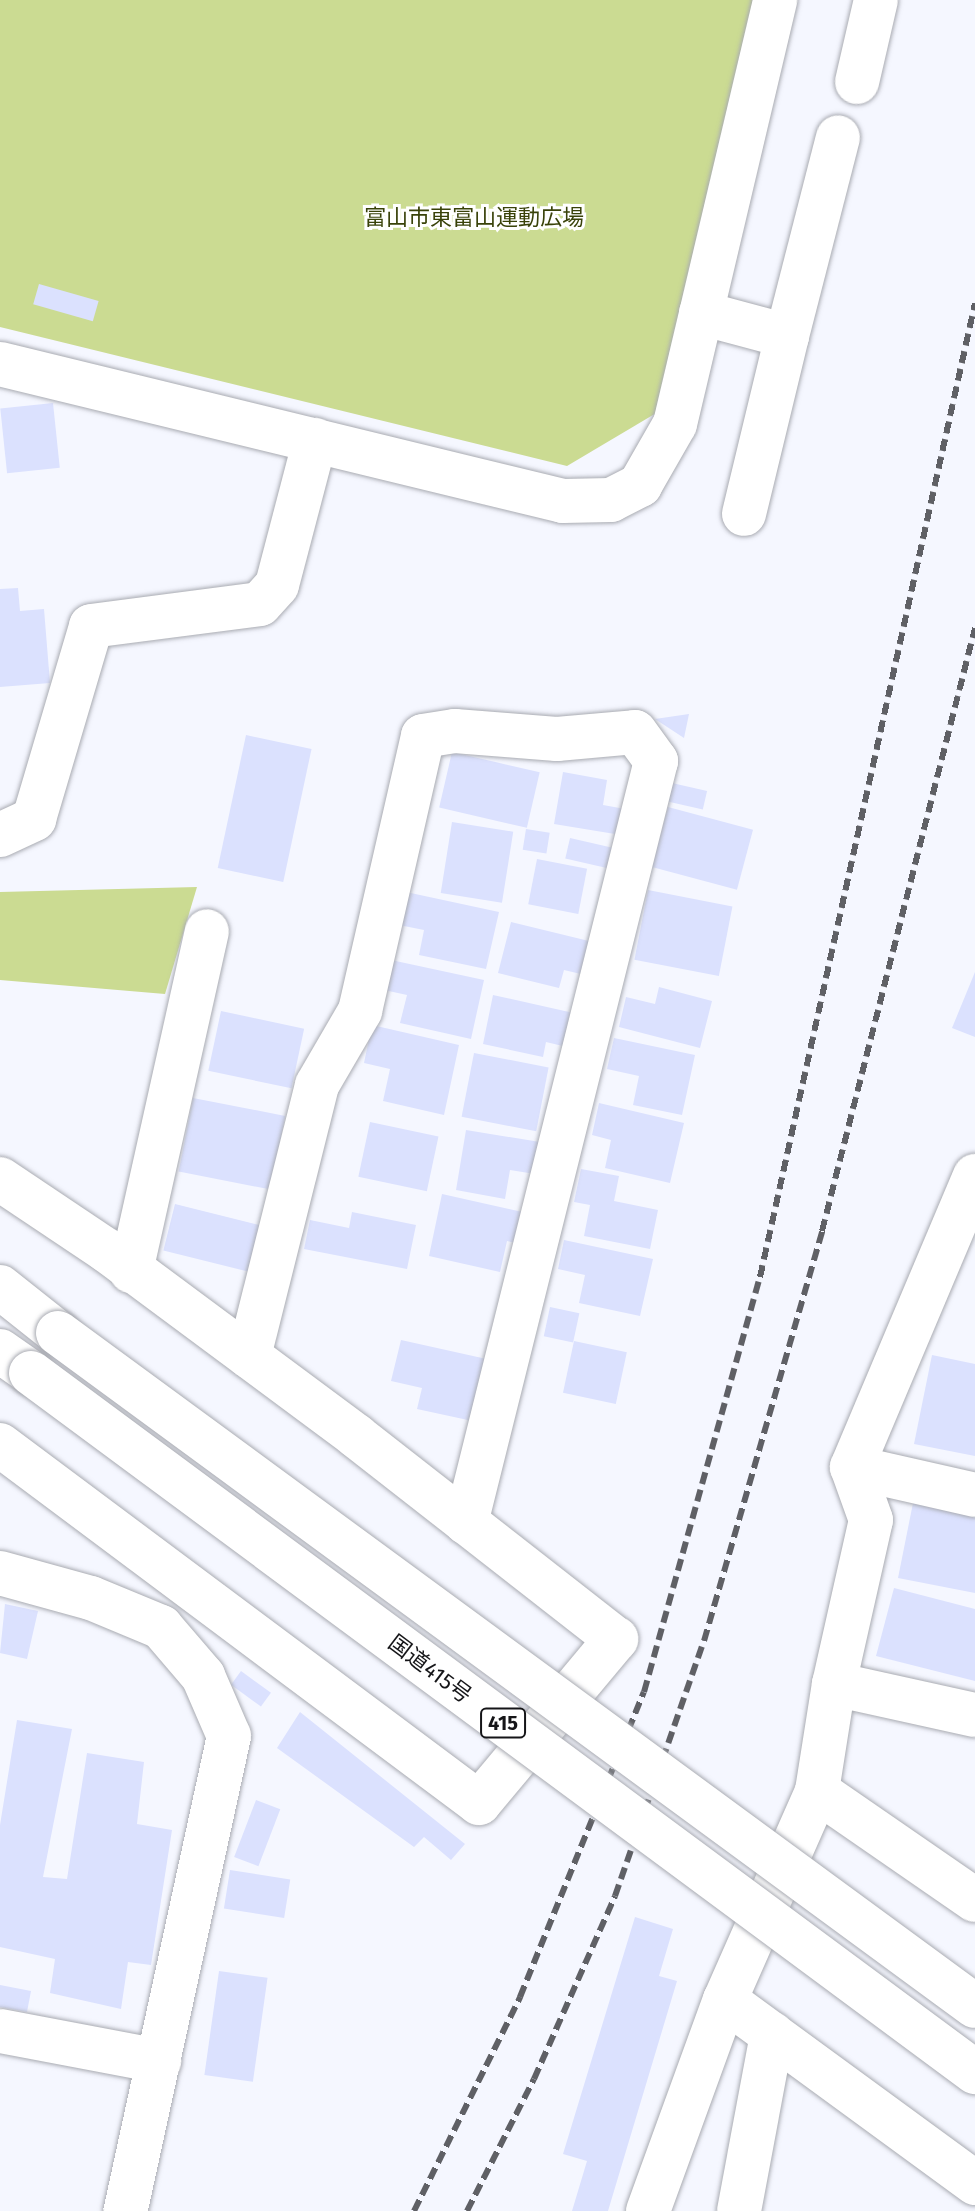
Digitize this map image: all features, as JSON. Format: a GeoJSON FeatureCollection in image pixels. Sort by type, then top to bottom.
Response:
{"type":"FeatureCollection","features":[{"type":"Feature","properties":{"kind":"main road"},"geometry":{"type":"LineString","coordinates":[[0,364],[563,501],[611,500],[640,485],[675,424],[775,0]]}},
{"type":"Feature","properties":{"kind":"main road"},"geometry":{"type":"LineString","coordinates":[[857,82],[876,0]]}},
{"type":"Feature","properties":{"kind":"main road"},"geometry":{"type":"LineString","coordinates":[[744,514],[838,137]]}},
{"type":"Feature","properties":{"kind":"main road"},"geometry":{"type":"LineString","coordinates":[[701,313],[787,336]]}},
{"type":"Feature","properties":{"kind":"main road"},"geometry":{"type":"LineString","coordinates":[[0,835],[34,819],[91,626],[260,604],[277,585],[315,440]]}},
{"type":"Feature","properties":{"kind":"main road"},"geometry":{"type":"LineString","coordinates":[[249,1356],[317,1085],[360,1011],[423,736],[455,731],[557,739],[635,732],[656,761],[466,1523]]}},
{"type":"Feature","properties":{"kind":"main road"},"geometry":{"type":"LineString","coordinates":[[131,1271],[207,931]]}},
{"type":"Feature","properties":{"kind":"main road"},"geometry":{"type":"LineString","coordinates":[[648,2211],[725,2000],[817,1791],[834,1684],[871,1520],[852,1467],[956,1273],[975,1176]]}},
{"type":"Feature","properties":{"kind":"main road"},"geometry":{"type":"LineString","coordinates":[[0,1179],[249,1356],[616,1639],[479,1803],[0,1445]]}},
{"type":"Feature","properties":{"kind":"main road","name":"415"},"geometry":{"type":"LineString","coordinates":[[0,1287],[58,1333],[975,2006]]}},
{"type":"Feature","properties":{"kind":"main road","name":"国道415号"},"geometry":{"type":"LineString","coordinates":[[16,1362],[975,2072]]}},
{"type":"Feature","properties":{"kind":"main road"},"geometry":{"type":"LineString","coordinates":[[852,1467],[975,1495]]}},
{"type":"Feature","properties":{"kind":"main road"},"geometry":{"type":"LineString","coordinates":[[0,1573],[91,1598],[161,1627],[203,1676],[229,1736],[125,2211]]}},
{"type":"Feature","properties":{"kind":"main road"},"geometry":{"type":"LineString","coordinates":[[834,1684],[975,1715]]}},
{"type":"Feature","properties":{"kind":"main road"},"geometry":{"type":"LineString","coordinates":[[817,1791],[975,1900]]}},
{"type":"Feature","properties":{"kind":"main road"},"geometry":{"type":"LineString","coordinates":[[725,2000],[975,2183]]}},
{"type":"Feature","properties":{"kind":"main road"},"geometry":{"type":"LineString","coordinates":[[0,2031],[159,2061]]}},
{"type":"Feature","properties":{"kind":"main road"},"geometry":{"type":"LineString","coordinates":[[739,2211],[772,2034]]}},
{"type":"Feature","properties":{"kind":"green space","name":"富山市東富山運動広場"},"geometry":{"type":"Polygon","coordinates":[[[0,0],[754,0],[658,412],[567,466],[0,327],[0,0]]]}},
{"type":"Feature","properties":{"kind":"green space"},"geometry":{"type":"Polygon","coordinates":[[[197,887],[165,994],[0,980],[0,892],[197,887]]]}},
{"type":"Feature","properties":{"kind":"building"},"geometry":{"type":"Polygon","coordinates":[[[39,284],[99,301],[93,321],[33,304],[39,284]]]}},
{"type":"Feature","properties":{"kind":"building"},"geometry":{"type":"Polygon","coordinates":[[[53,403],[60,468],[7,473],[0,409],[53,403]]]}},
{"type":"Feature","properties":{"kind":"building"},"geometry":{"type":"Polygon","coordinates":[[[18,588],[20,611],[44,609],[50,683],[0,687],[0,589],[18,588]]]}},
{"type":"Feature","properties":{"kind":"building"},"geometry":{"type":"Polygon","coordinates":[[[689,714],[684,738],[655,719],[689,714]]]}},
{"type":"Feature","properties":{"kind":"building"},"geometry":{"type":"Polygon","coordinates":[[[246,735],[312,749],[283,882],[218,868],[246,735]]]}},
{"type":"Feature","properties":{"kind":"building"},"geometry":{"type":"Polygon","coordinates":[[[452,752],[540,772],[527,828],[439,808],[452,752]]]}},
{"type":"Feature","properties":{"kind":"building"},"geometry":{"type":"Polygon","coordinates":[[[563,772],[607,780],[603,805],[625,809],[621,835],[554,824],[563,772]]]}},
{"type":"Feature","properties":{"kind":"building"},"geometry":{"type":"Polygon","coordinates":[[[672,783],[707,791],[703,810],[668,802],[672,783]]]}},
{"type":"Feature","properties":{"kind":"building"},"geometry":{"type":"Polygon","coordinates":[[[668,807],[753,830],[737,890],[652,867],[668,807]]]}},
{"type":"Feature","properties":{"kind":"building"},"geometry":{"type":"Polygon","coordinates":[[[452,822],[513,832],[502,903],[441,893],[452,822]]]}},
{"type":"Feature","properties":{"kind":"building"},"geometry":{"type":"Polygon","coordinates":[[[526,829],[550,833],[546,853],[523,850],[526,829]]]}},
{"type":"Feature","properties":{"kind":"building"},"geometry":{"type":"Polygon","coordinates":[[[570,838],[616,849],[611,869],[565,858],[570,838]]]}},
{"type":"Feature","properties":{"kind":"building"},"geometry":{"type":"Polygon","coordinates":[[[537,859],[587,869],[578,914],[528,904],[537,859]]]}},
{"type":"Feature","properties":{"kind":"building"},"geometry":{"type":"Polygon","coordinates":[[[648,890],[732,906],[719,976],[634,960],[648,890]]]}},
{"type":"Feature","properties":{"kind":"building"},"geometry":{"type":"Polygon","coordinates":[[[406,892],[499,912],[486,969],[419,955],[424,930],[399,925],[406,892]]]}},
{"type":"Feature","properties":{"kind":"building"},"geometry":{"type":"Polygon","coordinates":[[[511,922],[593,942],[585,975],[564,970],[559,988],[498,973],[511,922]]]}},
{"type":"Feature","properties":{"kind":"building"},"geometry":{"type":"Polygon","coordinates":[[[391,960],[484,980],[471,1039],[400,1023],[407,995],[384,990],[391,960]]]}},
{"type":"Feature","properties":{"kind":"building"},"geometry":{"type":"Polygon","coordinates":[[[975,972],[975,1037],[952,1028],[975,972]]]}},
{"type":"Feature","properties":{"kind":"building"},"geometry":{"type":"Polygon","coordinates":[[[659,987],[712,1001],[700,1048],[619,1027],[626,997],[655,1004],[659,987]]]}},
{"type":"Feature","properties":{"kind":"building"},"geometry":{"type":"Polygon","coordinates":[[[493,995],[578,1014],[571,1048],[546,1042],[543,1057],[483,1044],[493,995]]]}},
{"type":"Feature","properties":{"kind":"building"},"geometry":{"type":"Polygon","coordinates":[[[221,1011],[304,1029],[291,1088],[208,1071],[221,1011]]]}},
{"type":"Feature","properties":{"kind":"building"},"geometry":{"type":"Polygon","coordinates":[[[372,1025],[459,1045],[444,1115],[383,1101],[390,1069],[364,1063],[372,1025]]]}},
{"type":"Feature","properties":{"kind":"building"},"geometry":{"type":"Polygon","coordinates":[[[614,1038],[695,1055],[682,1115],[633,1105],[639,1076],[607,1069],[614,1038]]]}},
{"type":"Feature","properties":{"kind":"building"},"geometry":{"type":"Polygon","coordinates":[[[474,1053],[549,1068],[536,1131],[462,1117],[474,1053]]]}},
{"type":"Feature","properties":{"kind":"building"},"geometry":{"type":"Polygon","coordinates":[[[193,1098],[285,1116],[271,1190],[179,1172],[193,1098]]]}},
{"type":"Feature","properties":{"kind":"building"},"geometry":{"type":"Polygon","coordinates":[[[599,1103],[684,1123],[670,1183],[605,1168],[611,1140],[592,1135],[599,1103]]]}},
{"type":"Feature","properties":{"kind":"building"},"geometry":{"type":"Polygon","coordinates":[[[370,1122],[438,1137],[427,1191],[358,1177],[370,1122]]]}},
{"type":"Feature","properties":{"kind":"building"},"geometry":{"type":"Polygon","coordinates":[[[466,1130],[546,1143],[541,1175],[510,1170],[505,1199],[456,1190],[466,1130]]]}},
{"type":"Feature","properties":{"kind":"building"},"geometry":{"type":"Polygon","coordinates":[[[581,1169],[619,1176],[614,1201],[658,1210],[650,1249],[584,1236],[590,1205],[574,1202],[581,1169]]]}},
{"type":"Feature","properties":{"kind":"building"},"geometry":{"type":"Polygon","coordinates":[[[442,1194],[531,1214],[524,1245],[507,1241],[500,1272],[429,1256],[442,1194]]]}},
{"type":"Feature","properties":{"kind":"building"},"geometry":{"type":"Polygon","coordinates":[[[175,1204],[259,1225],[248,1272],[163,1251],[175,1204]]]}},
{"type":"Feature","properties":{"kind":"building"},"geometry":{"type":"Polygon","coordinates":[[[352,1212],[416,1225],[407,1269],[304,1249],[310,1220],[349,1228],[352,1212]]]}},
{"type":"Feature","properties":{"kind":"building"},"geometry":{"type":"Polygon","coordinates":[[[564,1240],[653,1259],[640,1316],[579,1303],[585,1275],[558,1269],[564,1240]]]}},
{"type":"Feature","properties":{"kind":"building"},"geometry":{"type":"Polygon","coordinates":[[[550,1307],[579,1313],[573,1343],[544,1336],[550,1307]]]}},
{"type":"Feature","properties":{"kind":"building"},"geometry":{"type":"Polygon","coordinates":[[[401,1340],[491,1360],[477,1422],[417,1409],[422,1388],[391,1381],[401,1340]]]}},
{"type":"Feature","properties":{"kind":"building"},"geometry":{"type":"Polygon","coordinates":[[[574,1341],[627,1352],[616,1404],[563,1393],[574,1341]]]}},
{"type":"Feature","properties":{"kind":"building"},"geometry":{"type":"Polygon","coordinates":[[[932,1355],[975,1364],[975,1456],[914,1444],[932,1355]]]}},
{"type":"Feature","properties":{"kind":"building"},"geometry":{"type":"Polygon","coordinates":[[[913,1503],[975,1516],[975,1593],[898,1578],[913,1503]]]}},
{"type":"Feature","properties":{"kind":"building"},"geometry":{"type":"Polygon","coordinates":[[[894,1588],[975,1609],[975,1681],[876,1656],[894,1588]]]}},
{"type":"Feature","properties":{"kind":"building"},"geometry":{"type":"Polygon","coordinates":[[[5,1604],[38,1611],[27,1659],[0,1653],[5,1604]]]}},
{"type":"Feature","properties":{"kind":"building"},"geometry":{"type":"Polygon","coordinates":[[[241,1671],[271,1693],[261,1707],[231,1685],[241,1671]]]}},
{"type":"Feature","properties":{"kind":"building"},"geometry":{"type":"Polygon","coordinates":[[[300,1712],[465,1844],[451,1860],[424,1837],[414,1847],[277,1748],[300,1712]]]}},
{"type":"Feature","properties":{"kind":"building"},"geometry":{"type":"Polygon","coordinates":[[[17,1720],[72,1729],[43,1877],[67,1879],[87,1753],[144,1762],[137,1824],[172,1830],[151,1965],[128,1962],[121,2009],[50,1993],[55,1959],[0,1947],[0,1825],[17,1720]]]}},
{"type":"Feature","properties":{"kind":"building"},"geometry":{"type":"Polygon","coordinates":[[[256,1800],[280,1809],[258,1866],[234,1857],[256,1800]]]}},
{"type":"Feature","properties":{"kind":"building"},"geometry":{"type":"Polygon","coordinates":[[[230,1870],[290,1880],[284,1918],[224,1909],[230,1870]]]}},
{"type":"Feature","properties":{"kind":"building"},"geometry":{"type":"Polygon","coordinates":[[[635,1917],[673,1929],[659,1976],[677,1981],[608,2211],[572,2211],[587,2161],[563,2154],[635,1917]]]}},
{"type":"Feature","properties":{"kind":"building"},"geometry":{"type":"Polygon","coordinates":[[[219,1971],[268,1978],[253,2082],[204,2075],[219,1971]]]}},
{"type":"Feature","properties":{"kind":"building"},"geometry":{"type":"Polygon","coordinates":[[[0,1985],[31,1991],[27,2012],[0,2007],[0,1985]]]}},
{"type":"Feature","properties":{"kind":"railway"},"geometry":{"type":"LineString","coordinates":[[414,2211],[520,1997],[644,1692],[760,1277],[975,303]]}},
{"type":"Feature","properties":{"kind":"railway"},"geometry":{"type":"LineString","coordinates":[[467,2211],[534,2079],[615,1896],[704,1641],[822,1231],[975,628]]}}]}
